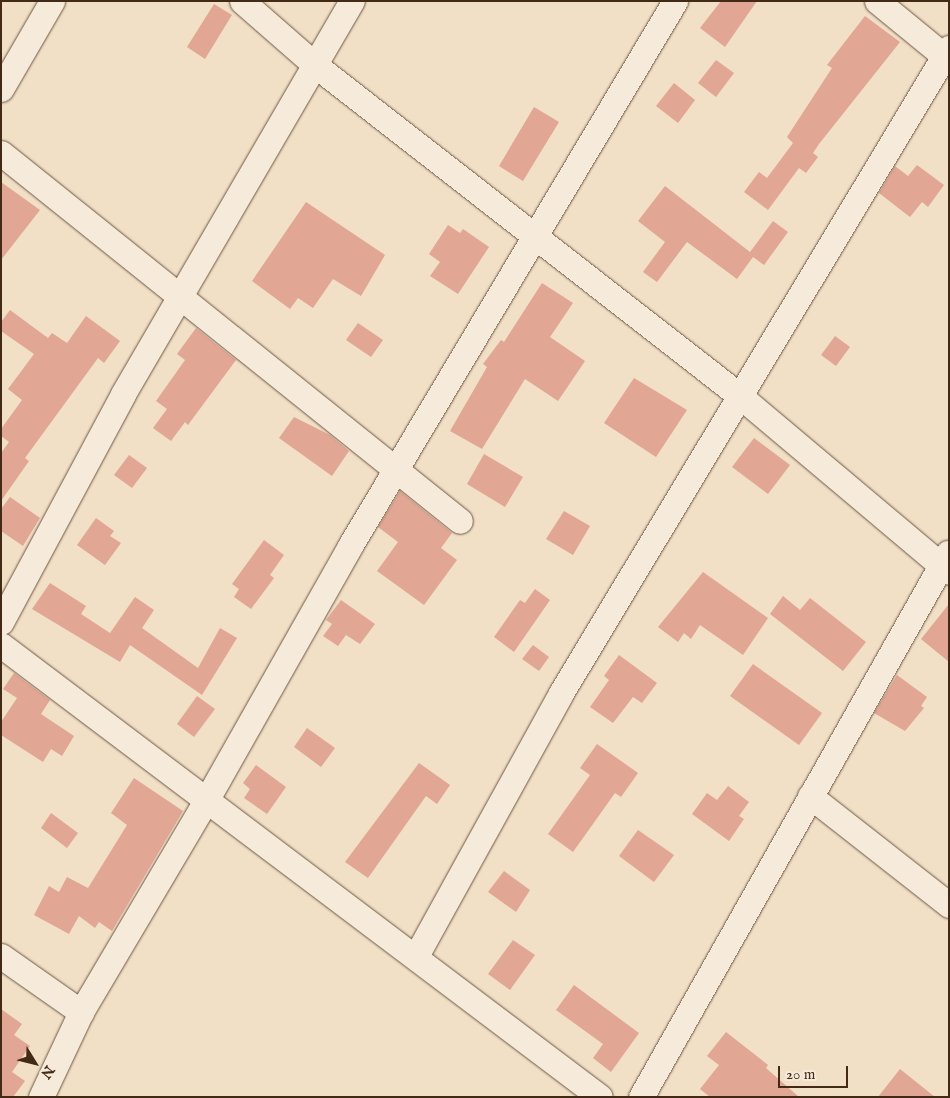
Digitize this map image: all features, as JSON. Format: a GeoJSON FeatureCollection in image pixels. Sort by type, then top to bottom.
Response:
{"type":"FeatureCollection","features":[{"type":"Feature","properties":{"kind":"street"},"geometry":{"type":"LineString","coordinates":[[1,89],[52,1]]}},
{"type":"Feature","properties":{"kind":"street"},"geometry":{"type":"LineString","coordinates":[[242,1],[315,65],[536,233],[946,563],[810,796],[641,1097]]}},
{"type":"Feature","properties":{"kind":"street"},"geometry":{"type":"LineString","coordinates":[[1,622],[179,298],[352,1]]}},
{"type":"Feature","properties":{"kind":"street"},"geometry":{"type":"LineString","coordinates":[[41,1097],[81,1012],[207,799],[397,467],[676,1]]}},
{"type":"Feature","properties":{"kind":"street"},"geometry":{"type":"LineString","coordinates":[[416,956],[561,693],[947,55],[877,1]]}},
{"type":"Feature","properties":{"kind":"street"},"geometry":{"type":"LineString","coordinates":[[1,153],[179,298],[397,467],[460,521]]}},
{"type":"Feature","properties":{"kind":"street"},"geometry":{"type":"LineString","coordinates":[[1,644],[600,1097]]}},
{"type":"Feature","properties":{"kind":"street"},"geometry":{"type":"LineString","coordinates":[[810,796],[949,905]]}},
{"type":"Feature","properties":{"kind":"street"},"geometry":{"type":"LineString","coordinates":[[1,956],[81,1012]]}},
{"type":"Feature","properties":{"kind":"building"},"geometry":{"type":"Polygon","coordinates":[[[721,1],[757,1],[725,47],[700,28],[721,1]]]}},
{"type":"Feature","properties":{"kind":"building"},"geometry":{"type":"Polygon","coordinates":[[[214,4],[232,15],[205,59],[187,47],[214,4]]]}},
{"type":"Feature","properties":{"kind":"building"},"geometry":{"type":"Polygon","coordinates":[[[865,16],[900,42],[819,144],[813,153],[818,157],[806,173],[799,168],[768,210],[744,192],[759,172],[767,178],[793,143],[787,137],[832,68],[827,65],[865,16]]]}},
{"type":"Feature","properties":{"kind":"building"},"geometry":{"type":"Polygon","coordinates":[[[716,60],[734,73],[716,97],[698,83],[716,60]]]}},
{"type":"Feature","properties":{"kind":"building"},"geometry":{"type":"Polygon","coordinates":[[[674,83],[695,100],[678,123],[656,106],[674,83]]]}},
{"type":"Feature","properties":{"kind":"building"},"geometry":{"type":"Polygon","coordinates":[[[534,107],[559,122],[523,181],[499,166],[534,107]]]}},
{"type":"Feature","properties":{"kind":"building"},"geometry":{"type":"Polygon","coordinates":[[[917,165],[944,185],[928,207],[922,202],[910,217],[879,193],[895,166],[908,176],[917,165]]]}},
{"type":"Feature","properties":{"kind":"building"},"geometry":{"type":"Polygon","coordinates":[[[1,182],[40,210],[1,260],[1,182]]]}},
{"type":"Feature","properties":{"kind":"building"},"geometry":{"type":"Polygon","coordinates":[[[665,186],[750,252],[773,221],[788,232],[764,265],[753,257],[737,279],[687,242],[657,282],[643,272],[665,242],[638,221],[665,186]]]}},
{"type":"Feature","properties":{"kind":"building"},"geometry":{"type":"Polygon","coordinates":[[[306,202],[385,255],[361,296],[333,279],[313,308],[298,298],[290,309],[252,281],[306,202]]]}},
{"type":"Feature","properties":{"kind":"building"},"geometry":{"type":"Polygon","coordinates":[[[448,225],[460,233],[463,229],[489,247],[458,294],[430,276],[440,262],[429,254],[448,225]]]}},
{"type":"Feature","properties":{"kind":"building"},"geometry":{"type":"Polygon","coordinates":[[[542,283],[573,303],[550,337],[585,361],[558,401],[525,379],[482,449],[450,431],[487,367],[483,364],[501,340],[504,342],[542,283]]]}},
{"type":"Feature","properties":{"kind":"building"},"geometry":{"type":"Polygon","coordinates":[[[10,310],[48,338],[52,333],[67,343],[86,316],[120,341],[104,363],[98,358],[25,458],[29,461],[1,501],[1,453],[9,442],[1,436],[1,429],[22,400],[8,389],[34,354],[1,331],[1,322],[10,310]]]}},
{"type":"Feature","properties":{"kind":"building"},"geometry":{"type":"Polygon","coordinates":[[[358,323],[383,340],[371,357],[346,340],[358,323]]]}},
{"type":"Feature","properties":{"kind":"building"},"geometry":{"type":"Polygon","coordinates":[[[196,328],[236,360],[188,425],[185,422],[171,441],[153,428],[167,409],[156,401],[185,360],[177,354],[196,328]]]}},
{"type":"Feature","properties":{"kind":"building"},"geometry":{"type":"Polygon","coordinates":[[[835,336],[850,347],[836,366],[821,355],[835,336]]]}},
{"type":"Feature","properties":{"kind":"building"},"geometry":{"type":"Polygon","coordinates":[[[634,378],[687,410],[656,457],[604,423],[634,378]]]}},
{"type":"Feature","properties":{"kind":"building"},"geometry":{"type":"Polygon","coordinates":[[[294,417],[330,435],[349,451],[332,476],[279,438],[294,417]]]}},
{"type":"Feature","properties":{"kind":"building"},"geometry":{"type":"Polygon","coordinates":[[[754,438],[790,465],[768,494],[732,467],[754,438]]]}},
{"type":"Feature","properties":{"kind":"building"},"geometry":{"type":"Polygon","coordinates":[[[484,454],[523,477],[505,507],[467,484],[484,454]]]}},
{"type":"Feature","properties":{"kind":"building"},"geometry":{"type":"Polygon","coordinates":[[[129,455],[147,468],[132,488],[114,475],[129,455]]]}},
{"type":"Feature","properties":{"kind":"building"},"geometry":{"type":"Polygon","coordinates":[[[400,491],[452,533],[441,548],[457,560],[424,605],[377,571],[398,542],[378,527],[400,491]]]}},
{"type":"Feature","properties":{"kind":"building"},"geometry":{"type":"Polygon","coordinates":[[[10,497],[40,518],[23,546],[1,531],[1,509],[10,497]]]}},
{"type":"Feature","properties":{"kind":"building"},"geometry":{"type":"Polygon","coordinates":[[[564,511],[590,526],[573,555],[546,539],[564,511]]]}},
{"type":"Feature","properties":{"kind":"building"},"geometry":{"type":"Polygon","coordinates":[[[96,518],[114,531],[110,536],[121,543],[105,565],[77,545],[96,518]]]}},
{"type":"Feature","properties":{"kind":"building"},"geometry":{"type":"Polygon","coordinates":[[[264,540],[284,555],[270,575],[274,578],[251,609],[234,597],[239,589],[232,584],[264,540]]]}},
{"type":"Feature","properties":{"kind":"building"},"geometry":{"type":"Polygon","coordinates":[[[703,572],[768,618],[743,655],[700,625],[691,639],[684,633],[678,642],[658,627],[703,572]]]}},
{"type":"Feature","properties":{"kind":"building"},"geometry":{"type":"Polygon","coordinates":[[[50,583],[86,606],[81,614],[110,633],[135,597],[154,610],[142,628],[198,668],[220,628],[237,638],[202,695],[130,645],[120,662],[32,609],[50,583]]]}},
{"type":"Feature","properties":{"kind":"building"},"geometry":{"type":"Polygon","coordinates":[[[535,589],[550,600],[514,652],[494,637],[520,600],[525,603],[535,589]]]}},
{"type":"Feature","properties":{"kind":"building"},"geometry":{"type":"Polygon","coordinates":[[[783,596],[800,610],[810,598],[866,642],[843,671],[770,614],[783,596]]]}},
{"type":"Feature","properties":{"kind":"building"},"geometry":{"type":"Polygon","coordinates":[[[341,600],[375,624],[360,644],[346,635],[338,646],[323,636],[332,624],[326,620],[341,600]]]}},
{"type":"Feature","properties":{"kind":"building"},"geometry":{"type":"Polygon","coordinates":[[[949,604],[949,662],[921,639],[949,604]]]}},
{"type":"Feature","properties":{"kind":"building"},"geometry":{"type":"Polygon","coordinates":[[[533,645],[549,657],[539,671],[522,659],[533,645]]]}},
{"type":"Feature","properties":{"kind":"building"},"geometry":{"type":"Polygon","coordinates":[[[619,655],[657,683],[642,703],[633,697],[613,723],[590,707],[609,680],[604,676],[619,655]]]}},
{"type":"Feature","properties":{"kind":"building"},"geometry":{"type":"Polygon","coordinates":[[[753,664],[822,713],[799,745],[730,696],[753,664]]]}},
{"type":"Feature","properties":{"kind":"building"},"geometry":{"type":"Polygon","coordinates":[[[14,673],[50,700],[41,714],[74,736],[62,756],[51,749],[43,762],[1,735],[1,722],[17,698],[3,689],[14,673]]]}},
{"type":"Feature","properties":{"kind":"building"},"geometry":{"type":"Polygon","coordinates":[[[897,675],[927,697],[921,706],[924,708],[905,731],[874,713],[897,675]]]}},
{"type":"Feature","properties":{"kind":"building"},"geometry":{"type":"Polygon","coordinates":[[[197,696],[215,709],[194,737],[177,724],[197,696]]]}},
{"type":"Feature","properties":{"kind":"building"},"geometry":{"type":"Polygon","coordinates":[[[307,728],[335,748],[321,767],[294,747],[307,728]]]}},
{"type":"Feature","properties":{"kind":"building"},"geometry":{"type":"Polygon","coordinates":[[[597,744],[638,773],[621,797],[615,793],[573,852],[548,834],[590,775],[580,768],[597,744]]]}},
{"type":"Feature","properties":{"kind":"building"},"geometry":{"type":"Polygon","coordinates":[[[419,763],[450,785],[437,804],[426,796],[368,878],[345,862],[419,763]]]}},
{"type":"Feature","properties":{"kind":"building"},"geometry":{"type":"Polygon","coordinates":[[[256,765],[286,787],[267,814],[244,798],[250,789],[243,783],[256,765]]]}},
{"type":"Feature","properties":{"kind":"building"},"geometry":{"type":"Polygon","coordinates":[[[134,778],[183,811],[112,931],[99,922],[95,928],[79,916],[69,934],[34,915],[49,886],[59,892],[67,877],[88,888],[127,825],[111,813],[134,778]]]}},
{"type":"Feature","properties":{"kind":"building"},"geometry":{"type":"Polygon","coordinates":[[[728,786],[749,802],[739,816],[744,819],[729,841],[692,814],[707,793],[717,800],[728,786]]]}},
{"type":"Feature","properties":{"kind":"building"},"geometry":{"type":"Polygon","coordinates":[[[51,813],[78,833],[67,848],[41,828],[51,813]]]}},
{"type":"Feature","properties":{"kind":"building"},"geometry":{"type":"Polygon","coordinates":[[[638,830],[674,855],[654,882],[619,856],[638,830]]]}},
{"type":"Feature","properties":{"kind":"building"},"geometry":{"type":"Polygon","coordinates":[[[504,871],[530,890],[516,912],[488,892],[504,871]]]}},
{"type":"Feature","properties":{"kind":"building"},"geometry":{"type":"Polygon","coordinates":[[[513,940],[535,955],[510,990],[488,974],[513,940]]]}},
{"type":"Feature","properties":{"kind":"building"},"geometry":{"type":"Polygon","coordinates":[[[574,985],[639,1033],[611,1072],[593,1058],[603,1044],[556,1010],[574,985]]]}},
{"type":"Feature","properties":{"kind":"building"},"geometry":{"type":"Polygon","coordinates":[[[1,1009],[22,1024],[14,1035],[30,1046],[12,1072],[25,1081],[13,1097],[1,1097],[1,1009]]]}},
{"type":"Feature","properties":{"kind":"building"},"geometry":{"type":"Polygon","coordinates":[[[726,1032],[768,1065],[766,1068],[799,1097],[710,1097],[700,1089],[719,1065],[707,1056],[726,1032]]]}},
{"type":"Feature","properties":{"kind":"building"},"geometry":{"type":"Polygon","coordinates":[[[900,1069],[935,1097],[878,1097],[900,1069]]]}}]}
